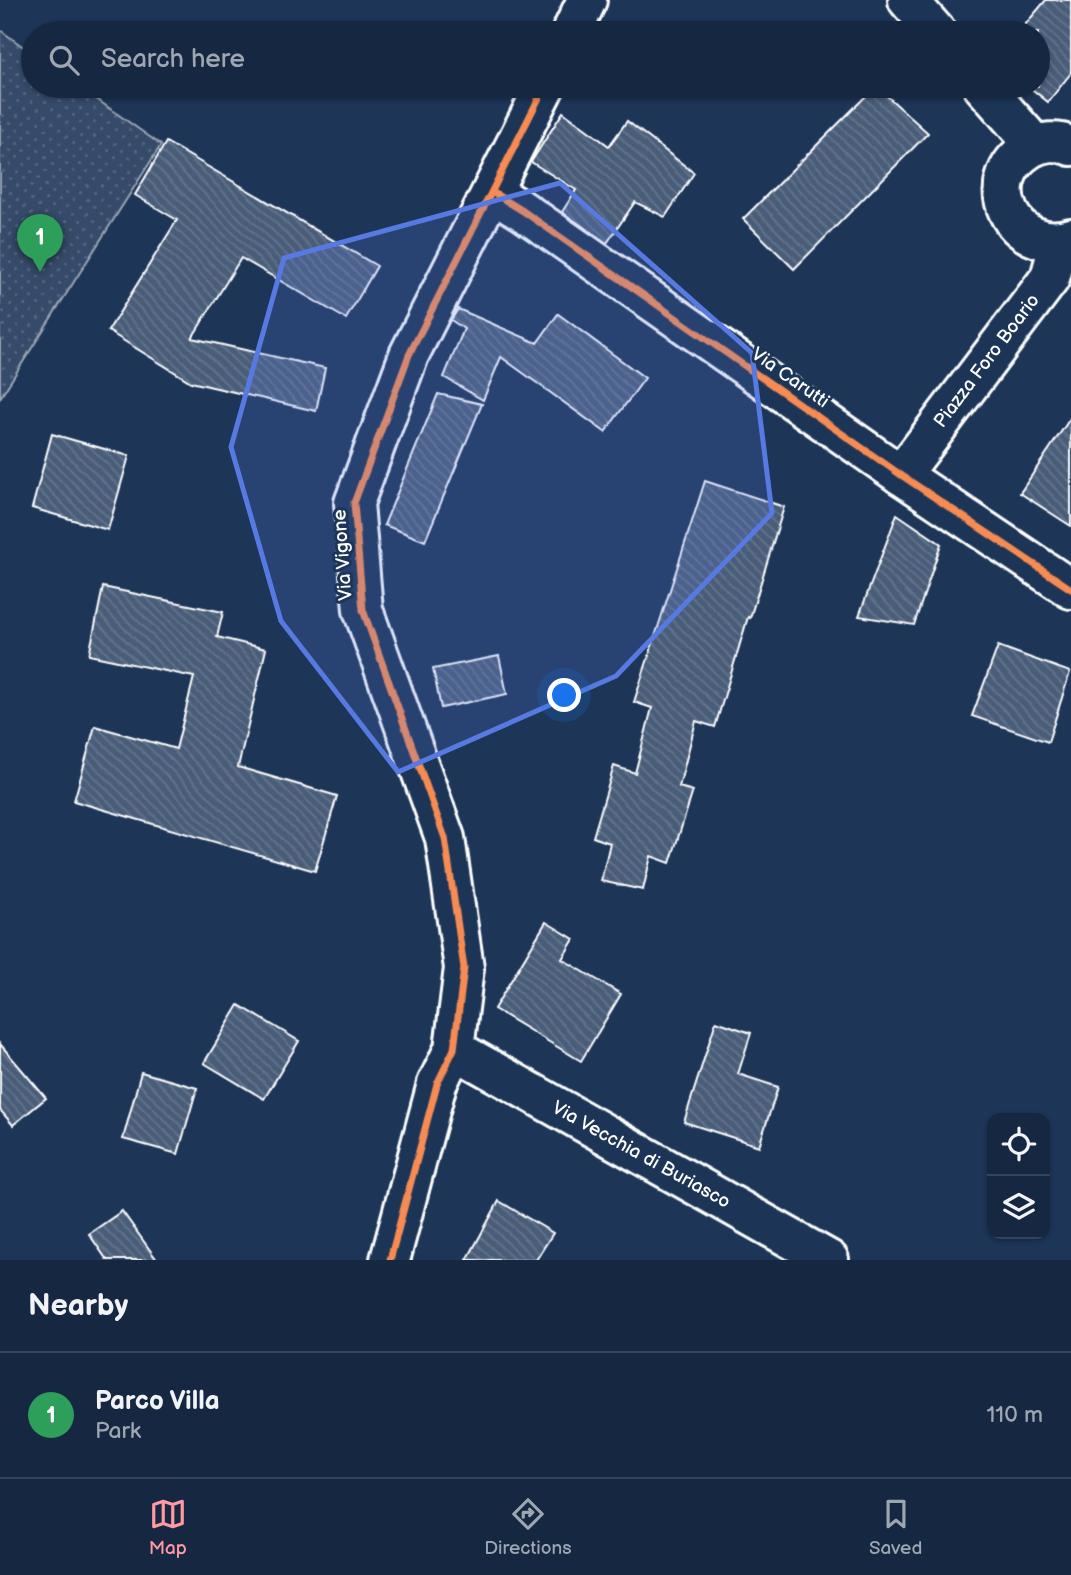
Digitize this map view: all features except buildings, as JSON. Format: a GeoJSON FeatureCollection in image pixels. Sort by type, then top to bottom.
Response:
{"type":"FeatureCollection","features":[{"type":"Feature","properties":{"kind":"street"},"geometry":{"type":"LineString","coordinates":[[577,21],[587,0]]}},
{"type":"Feature","properties":{"kind":"street"},"geometry":{"type":"LineString","coordinates":[[908,0],[926,21]]}},
{"type":"Feature","properties":{"kind":"street","name":"Via Vigone"},"geometry":{"type":"LineString","coordinates":[[390,1260],[438,1084],[454,1049],[464,968],[445,838],[363,610],[354,503],[409,355],[539,98]]}},
{"type":"Feature","properties":{"kind":"street"},"geometry":{"type":"LineString","coordinates":[[997,98],[1053,145]]}},
{"type":"Feature","properties":{"kind":"street"},"geometry":{"type":"LineString","coordinates":[[1053,145],[1022,153],[1011,165],[1003,196],[1007,212],[1016,226],[1029,236],[1044,241],[1066,240]]}},
{"type":"Feature","properties":{"kind":"street","name":"Via Carutti"},"geometry":{"type":"LineString","coordinates":[[492,192],[901,475],[1071,589]]}},
{"type":"Feature","properties":{"kind":"street","name":"Piazza Foro Boario"},"geometry":{"type":"LineString","coordinates":[[901,475],[1050,278],[1066,240]]}},
{"type":"Feature","properties":{"kind":"street","name":"Via Vecchia di Buriasco"},"geometry":{"type":"LineString","coordinates":[[454,1049],[829,1260]]}},
{"type":"Feature","properties":{"kind":"highlighted area"},"geometry":{"type":"Polygon","coordinates":[[[560,183],[752,353],[772,513],[616,676],[398,772],[281,621],[231,447],[284,258],[560,183]]]}},
{"type":"Feature","properties":{"kind":"shaded area"},"geometry":{"type":"Polygon","coordinates":[[[0,30],[21,45],[21,98],[95,98],[161,145],[0,398],[0,30]]]}},
{"type":"Feature","properties":{"kind":"cycle path"},"geometry":{"type":"LineString","coordinates":[[390,1260],[437,1084],[454,1049],[464,968],[445,838],[363,610],[354,503],[409,355],[539,98]]}},
{"type":"Feature","properties":{"kind":"cycle path"},"geometry":{"type":"LineString","coordinates":[[492,192],[901,475],[1071,589]]}},
{"type":"Feature","properties":{"kind":"place","name":"Parco Villa"},"geometry":{"type":"Point","coordinates":[40,272]}}]}
